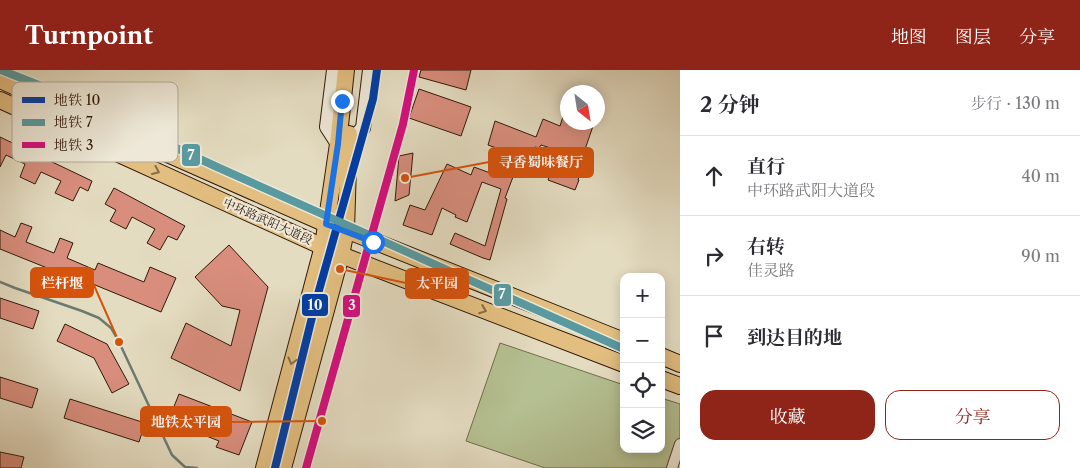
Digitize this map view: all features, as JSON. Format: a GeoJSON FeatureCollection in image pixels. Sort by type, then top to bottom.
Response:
{"type":"FeatureCollection","features":[{"type":"Feature","properties":{"kind":"main road"},"geometry":{"type":"LineString","coordinates":[[346,70],[348,101]]}},
{"type":"Feature","properties":{"kind":"main road"},"geometry":{"type":"LineString","coordinates":[[264,468],[322,246],[343,144],[348,101],[356,70]]}},
{"type":"Feature","properties":{"kind":"main road","name":"中环路武阳大道段"},"geometry":{"type":"LineString","coordinates":[[0,80],[12,85]]}},
{"type":"Feature","properties":{"kind":"main road","name":"中环路武阳大道段"},"geometry":{"type":"LineString","coordinates":[[0,100],[12,105]]}},
{"type":"Feature","properties":{"kind":"main road"},"geometry":{"type":"LineString","coordinates":[[283,468],[341,255],[346,230],[343,144]]}},
{"type":"Feature","properties":{"kind":"main road","name":"中环路武阳大道段"},"geometry":{"type":"LineString","coordinates":[[178,159],[326,224],[346,230],[620,339]]}},
{"type":"Feature","properties":{"kind":"main road","name":"中环路武阳大道段"},"geometry":{"type":"LineString","coordinates":[[137,162],[341,255],[621,363]]}},
{"type":"Feature","properties":{"kind":"main road"},"geometry":{"type":"LineString","coordinates":[[665,358],[680,364]]}},
{"type":"Feature","properties":{"kind":"main road"},"geometry":{"type":"LineString","coordinates":[[665,380],[680,386]]}},
{"type":"Feature","properties":{"kind":"street"},"geometry":{"type":"LineString","coordinates":[[334,70],[327,128],[343,144],[363,128],[370,70]]}},
{"type":"Feature","properties":{"kind":"street"},"geometry":{"type":"LineString","coordinates":[[672,468],[680,444]]}},
{"type":"Feature","properties":{"kind":"green space"},"geometry":{"type":"Polygon","coordinates":[[[500,343],[620,384],[620,453],[665,453],[665,399],[680,404],[680,438],[670,468],[545,468],[466,441],[500,343]]]}},
{"type":"Feature","properties":{"kind":"building"},"geometry":{"type":"Polygon","coordinates":[[[421,70],[471,70],[466,90],[419,77],[421,70]]]}},
{"type":"Feature","properties":{"kind":"building"},"geometry":{"type":"Polygon","coordinates":[[[419,89],[471,107],[461,136],[409,118],[419,89]]]}},
{"type":"Feature","properties":{"kind":"building"},"geometry":{"type":"Polygon","coordinates":[[[543,119],[560,126],[560,130],[592,130],[580,164],[583,165],[579,180],[575,190],[548,180],[557,150],[541,145],[539,148],[535,147],[523,171],[516,169],[505,198],[507,199],[490,260],[450,244],[455,233],[485,246],[501,189],[482,182],[467,222],[455,217],[456,215],[442,208],[432,235],[403,225],[410,205],[425,210],[447,164],[471,175],[474,167],[501,177],[510,153],[488,145],[495,121],[536,137],[543,119]]]}},
{"type":"Feature","properties":{"kind":"building"},"geometry":{"type":"Polygon","coordinates":[[[0,137],[12,143],[12,158],[6,155],[0,167],[0,137]]]}},
{"type":"Feature","properties":{"kind":"building"},"geometry":{"type":"Polygon","coordinates":[[[413,153],[409,195],[395,201],[399,156],[413,153]]]}},
{"type":"Feature","properties":{"kind":"building"},"geometry":{"type":"Polygon","coordinates":[[[21,162],[52,162],[92,181],[88,191],[80,187],[73,201],[55,193],[61,181],[41,172],[35,184],[20,177],[25,164],[21,162]]]}},
{"type":"Feature","properties":{"kind":"building"},"geometry":{"type":"Polygon","coordinates":[[[114,188],[185,226],[177,240],[168,236],[160,250],[147,243],[155,229],[132,217],[126,229],[110,221],[116,210],[105,204],[114,188]]]}},
{"type":"Feature","properties":{"kind":"building"},"geometry":{"type":"Polygon","coordinates":[[[21,223],[32,227],[26,242],[54,253],[60,238],[73,243],[67,258],[95,270],[98,263],[144,282],[150,267],[176,278],[161,312],[0,249],[0,230],[15,237],[21,223]]]}},
{"type":"Feature","properties":{"kind":"building"},"geometry":{"type":"Polygon","coordinates":[[[229,245],[268,287],[240,391],[171,358],[186,323],[231,346],[240,310],[222,306],[195,277],[229,245]]]}},
{"type":"Feature","properties":{"kind":"building"},"geometry":{"type":"Polygon","coordinates":[[[0,298],[39,311],[33,329],[0,318],[0,298]]]}},
{"type":"Feature","properties":{"kind":"building"},"geometry":{"type":"Polygon","coordinates":[[[65,324],[107,344],[129,384],[112,393],[94,358],[57,341],[65,324]]]}},
{"type":"Feature","properties":{"kind":"building"},"geometry":{"type":"Polygon","coordinates":[[[0,377],[38,389],[32,408],[0,398],[0,377]]]}},
{"type":"Feature","properties":{"kind":"building"},"geometry":{"type":"Polygon","coordinates":[[[179,394],[252,422],[239,455],[216,447],[219,441],[189,429],[173,409],[179,394]]]}},
{"type":"Feature","properties":{"kind":"building"},"geometry":{"type":"Polygon","coordinates":[[[70,399],[145,423],[139,442],[64,418],[70,399]]]}},
{"type":"Feature","properties":{"kind":"building"},"geometry":{"type":"Polygon","coordinates":[[[0,452],[24,457],[21,468],[0,468],[0,452]]]}},
{"type":"Feature","properties":{"kind":"waterway"},"geometry":{"type":"LineString","coordinates":[[0,282],[99,318],[111,328],[172,455],[185,467],[197,468]]}},
{"type":"Feature","properties":{"kind":"metro line","name":"7"},"geometry":{"type":"LineString","coordinates":[[1,70],[31,82]]}},
{"type":"Feature","properties":{"kind":"metro line","name":"10"},"geometry":{"type":"LineString","coordinates":[[275,468],[316,301],[373,99],[377,70]]}},
{"type":"Feature","properties":{"kind":"metro line","name":"3"},"geometry":{"type":"LineString","coordinates":[[306,468],[403,124],[414,70]]}},
{"type":"Feature","properties":{"kind":"metro line","name":"7"},"geometry":{"type":"LineString","coordinates":[[178,149],[620,347]]}},
{"type":"Feature","properties":{"kind":"place","name":"寻香蜀味餐厅"},"geometry":{"type":"Point","coordinates":[405,178]}},
{"type":"Feature","properties":{"kind":"place","name":"太平园"},"geometry":{"type":"Point","coordinates":[340,269]}},
{"type":"Feature","properties":{"kind":"place","name":"栏杆堰"},"geometry":{"type":"Point","coordinates":[119,342]}},
{"type":"Feature","properties":{"kind":"place","name":"地铁太平园"},"geometry":{"type":"Point","coordinates":[322,421]}},
{"type":"Feature","properties":{"kind":"route"},"geometry":{"type":"LineString","coordinates":[[342,101],[338,144],[326,224],[346,230],[373,242]]}}]}
